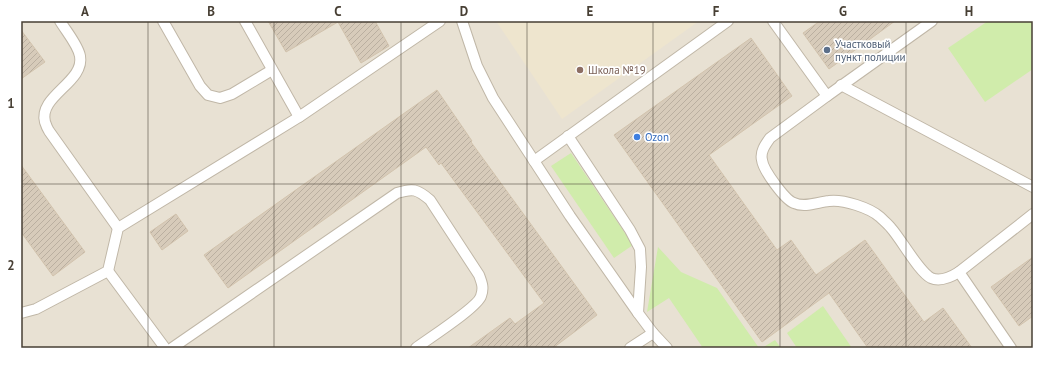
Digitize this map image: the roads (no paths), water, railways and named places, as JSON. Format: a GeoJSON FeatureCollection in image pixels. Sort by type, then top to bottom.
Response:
{"type":"FeatureCollection","features":[{"type":"Feature","properties":{"kind":"lane"},"geometry":{"type":"LineString","coordinates":[[60,21],[77,47],[80,56],[79,67],[74,75],[50,102],[45,111],[44,121],[49,131],[118,228]]}},
{"type":"Feature","properties":{"kind":"lane"},"geometry":{"type":"LineString","coordinates":[[163,21],[200,86],[208,95],[220,98],[232,94],[272,70]]}},
{"type":"Feature","properties":{"kind":"lane"},"geometry":{"type":"LineString","coordinates":[[245,21],[299,117]]}},
{"type":"Feature","properties":{"kind":"lane"},"geometry":{"type":"LineString","coordinates":[[462,21],[477,66],[490,91],[570,216],[638,313],[667,348]]}},
{"type":"Feature","properties":{"kind":"lane"},"geometry":{"type":"LineString","coordinates":[[534,161],[728,21]]}},
{"type":"Feature","properties":{"kind":"lane"},"geometry":{"type":"LineString","coordinates":[[773,21],[827,96]]}},
{"type":"Feature","properties":{"kind":"lane"},"geometry":{"type":"LineString","coordinates":[[932,21],[841,85],[770,138],[763,148],[761,159],[766,170],[784,196],[793,203],[803,206],[831,200],[856,204],[878,216],[891,228],[922,270],[930,278],[942,280],[959,272],[1033,214]]}},
{"type":"Feature","properties":{"kind":"lane"},"geometry":{"type":"LineString","coordinates":[[21,313],[36,309],[108,271],[118,228],[299,117],[437,22]]}},
{"type":"Feature","properties":{"kind":"lane"},"geometry":{"type":"LineString","coordinates":[[841,85],[1033,187]]}},
{"type":"Feature","properties":{"kind":"lane"},"geometry":{"type":"LineString","coordinates":[[568,136],[630,230],[640,249],[641,267],[638,313]]}},
{"type":"Feature","properties":{"kind":"lane"},"geometry":{"type":"LineString","coordinates":[[172,348],[397,193],[408,189],[420,192],[430,200],[479,276],[483,286],[481,298],[473,307],[416,348]]}},
{"type":"Feature","properties":{"kind":"lane"},"geometry":{"type":"LineString","coordinates":[[108,271],[165,348]]}},
{"type":"Feature","properties":{"kind":"lane"},"geometry":{"type":"LineString","coordinates":[[959,272],[1011,348]]}},
{"type":"Feature","properties":{"kind":"lane"},"geometry":{"type":"LineString","coordinates":[[630,348],[653,332]]}},
{"type":"Feature","properties":{"kind":"place","name":"Участковый пункт полиции"},"geometry":{"type":"Point","coordinates":[827,50]}},
{"type":"Feature","properties":{"kind":"place","name":"Школа №19"},"geometry":{"type":"Point","coordinates":[580,70]}},
{"type":"Feature","properties":{"kind":"place","name":"Ozon"},"geometry":{"type":"Point","coordinates":[637,137]}}]}
